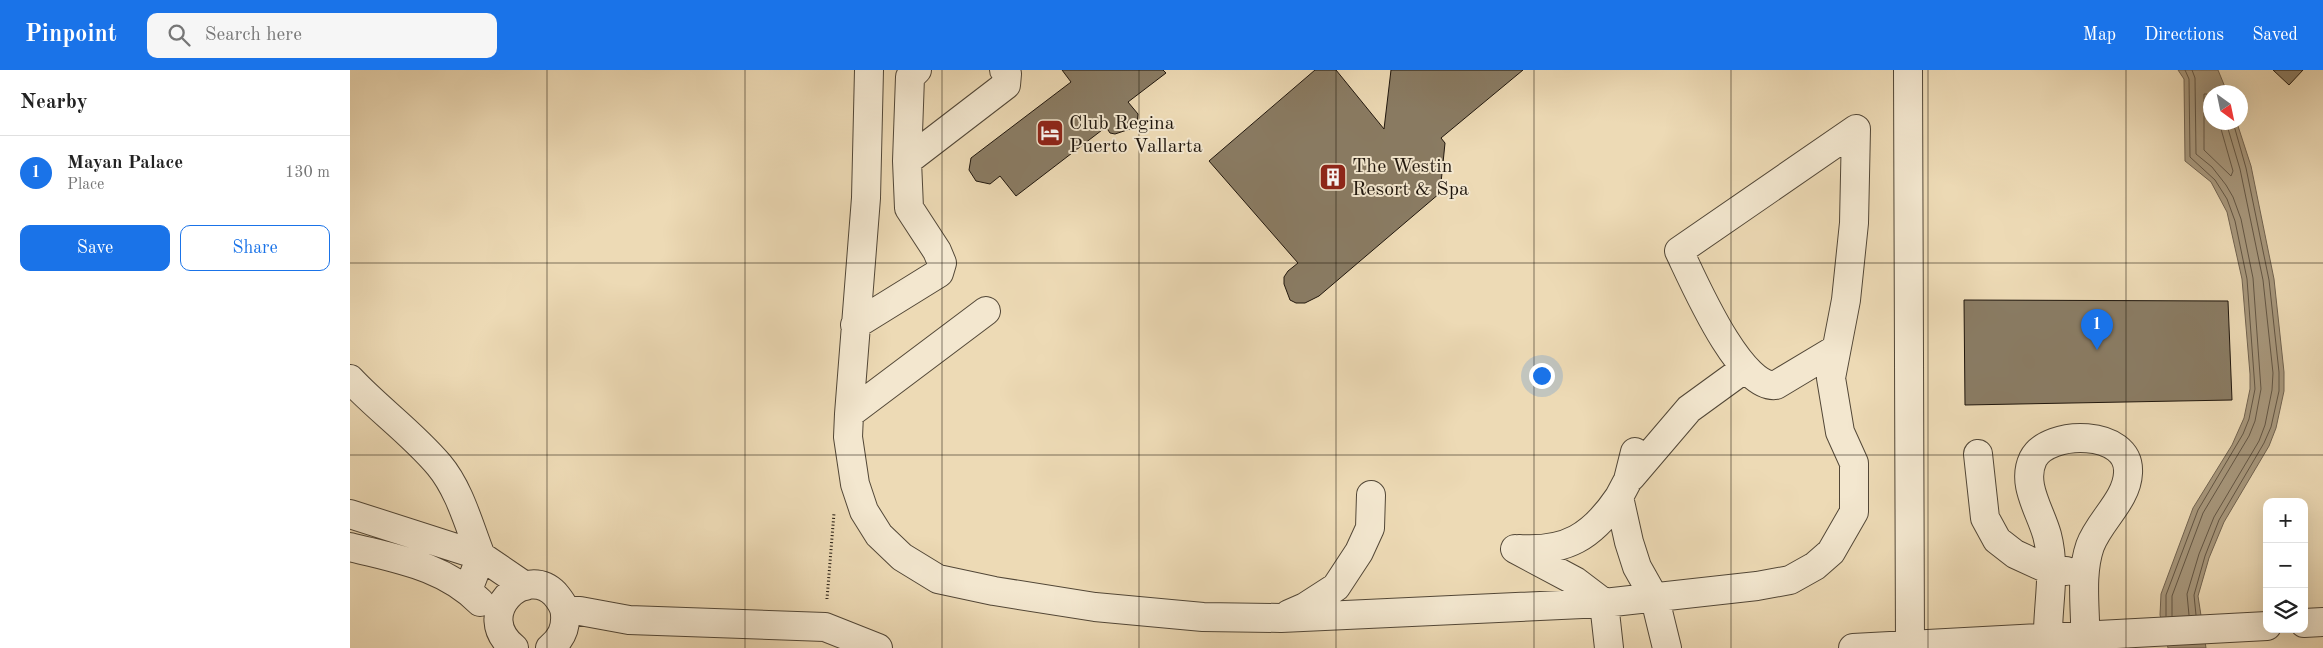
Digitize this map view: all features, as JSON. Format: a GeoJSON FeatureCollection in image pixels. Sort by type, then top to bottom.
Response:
{"type":"FeatureCollection","features":[{"type":"Feature","properties":{"kind":"street"},"geometry":{"type":"LineString","coordinates":[[869,70],[866,198],[848,437],[854,484],[864,511],[879,535],[902,557],[938,579],[1095,607],[1203,617],[1281,618],[1604,603],[1655,599],[1790,580],[1815,566],[1831,552],[1854,512],[1854,464],[1836,418],[1831,378],[1846,300],[1854,223],[1856,129],[1679,251],[1713,319],[1744,369],[1768,386],[1776,386],[1836,350]]}},
{"type":"Feature","properties":{"kind":"street"},"geometry":{"type":"LineString","coordinates":[[855,325],[939,273],[942,263],[937,251],[909,208],[907,161],[910,78],[917,70]]}},
{"type":"Feature","properties":{"kind":"street"},"geometry":{"type":"LineString","coordinates":[[907,161],[1006,84],[1007,74],[1004,70]]}},
{"type":"Feature","properties":{"kind":"street"},"geometry":{"type":"LineString","coordinates":[[1908,70],[1910,647]]}},
{"type":"Feature","properties":{"kind":"street"},"geometry":{"type":"LineString","coordinates":[[849,414],[986,311]]}},
{"type":"Feature","properties":{"kind":"street"},"geometry":{"type":"LineString","coordinates":[[1609,648],[1604,603],[1575,581],[1515,549],[1540,550],[1564,546],[1586,534],[1605,518],[1623,489],[1689,409],[1744,369]]}},
{"type":"Feature","properties":{"kind":"street"},"geometry":{"type":"LineString","coordinates":[[350,379],[364,395],[409,434],[440,466],[453,486],[481,556],[468,590]]}},
{"type":"Feature","properties":{"kind":"street"},"geometry":{"type":"LineString","coordinates":[[2048,643],[2052,571],[2047,536],[2028,480],[2034,458],[2052,443],[2087,438],[2112,443],[2123,452],[2128,473],[2119,502],[2100,526],[2090,546],[2085,571],[2086,642]]}},
{"type":"Feature","properties":{"kind":"street"},"geometry":{"type":"LineString","coordinates":[[1635,452],[1623,489],[1629,542],[1638,567],[1655,599],[1667,648]]}},
{"type":"Feature","properties":{"kind":"street"},"geometry":{"type":"LineString","coordinates":[[1978,454],[1985,518],[1997,540],[2015,554],[2052,571],[2085,571]]}},
{"type":"Feature","properties":{"kind":"street"},"geometry":{"type":"LineString","coordinates":[[1281,618],[1305,607],[1336,587],[1359,552],[1370,528],[1371,494]]}},
{"type":"Feature","properties":{"kind":"street"},"geometry":{"type":"LineString","coordinates":[[350,514],[481,556],[525,586]]}},
{"type":"Feature","properties":{"kind":"street"},"geometry":{"type":"LineString","coordinates":[[350,547],[422,565],[468,590],[498,619]]}},
{"type":"Feature","properties":{"kind":"street"},"geometry":{"type":"LineString","coordinates":[[514,648],[506,641],[500,631],[498,619],[500,608],[505,598],[514,590],[525,586],[537,585],[552,591],[560,600],[565,611],[564,629],[559,640],[551,648]]}},
{"type":"Feature","properties":{"kind":"street"},"geometry":{"type":"LineString","coordinates":[[565,611],[580,611],[629,620],[825,627],[878,648]]}},
{"type":"Feature","properties":{"kind":"street"},"geometry":{"type":"LineString","coordinates":[[2308,623],[2323,622]]}},
{"type":"Feature","properties":{"kind":"street"},"geometry":{"type":"LineString","coordinates":[[1853,648],[2086,642],[2114,635],[2263,626]]}},
{"type":"Feature","properties":{"kind":"path"},"geometry":{"type":"LineString","coordinates":[[825,627],[834,512]]}},
{"type":"Feature","properties":{"kind":"water"},"geometry":{"type":"Polygon","coordinates":[[[2178,70],[2218,70],[2224,85],[2203,85],[2203,130],[2239,130],[2251,166],[2274,279],[2284,372],[2284,391],[2276,428],[2269,446],[2224,522],[2209,558],[2198,596],[2206,648],[2168,648],[2160,615],[2161,594],[2193,508],[2232,445],[2244,418],[2250,389],[2250,374],[2242,279],[2227,212],[2211,182],[2185,161],[2184,79],[2178,70]]]}},
{"type":"Feature","properties":{"kind":"building","name":"Club Regina Puerto Vallarta"},"geometry":{"type":"Polygon","coordinates":[[[1062,70],[1163,70],[1166,73],[1128,102],[1138,114],[1137,124],[1133,128],[1115,134],[1110,133],[1106,127],[1016,196],[1000,176],[990,184],[976,181],[969,170],[971,158],[1071,82],[1062,70]]]}},
{"type":"Feature","properties":{"kind":"building","name":"The Westin Resort & Spa"},"geometry":{"type":"Polygon","coordinates":[[[1315,70],[1336,70],[1384,129],[1391,70],[1523,70],[1441,138],[1445,143],[1440,193],[1319,296],[1305,303],[1296,303],[1290,300],[1284,284],[1284,277],[1298,263],[1209,161],[1315,70]]]}},
{"type":"Feature","properties":{"kind":"building"},"geometry":{"type":"Polygon","coordinates":[[[2273,70],[2303,70],[2289,85],[2273,70]]]}},
{"type":"Feature","properties":{"kind":"building"},"geometry":{"type":"Polygon","coordinates":[[[1964,300],[2228,301],[2232,400],[1965,405],[1964,300]]]}},
{"type":"Feature","properties":{"kind":"place","name":"Club Regina Puerto Vallarta"},"geometry":{"type":"Point","coordinates":[1050,133]}},
{"type":"Feature","properties":{"kind":"place","name":"The Westin Resort & Spa"},"geometry":{"type":"Point","coordinates":[1333,177]}},
{"type":"Feature","properties":{"kind":"place","name":"Mayan Palace"},"geometry":{"type":"Point","coordinates":[2097,350]}}]}
